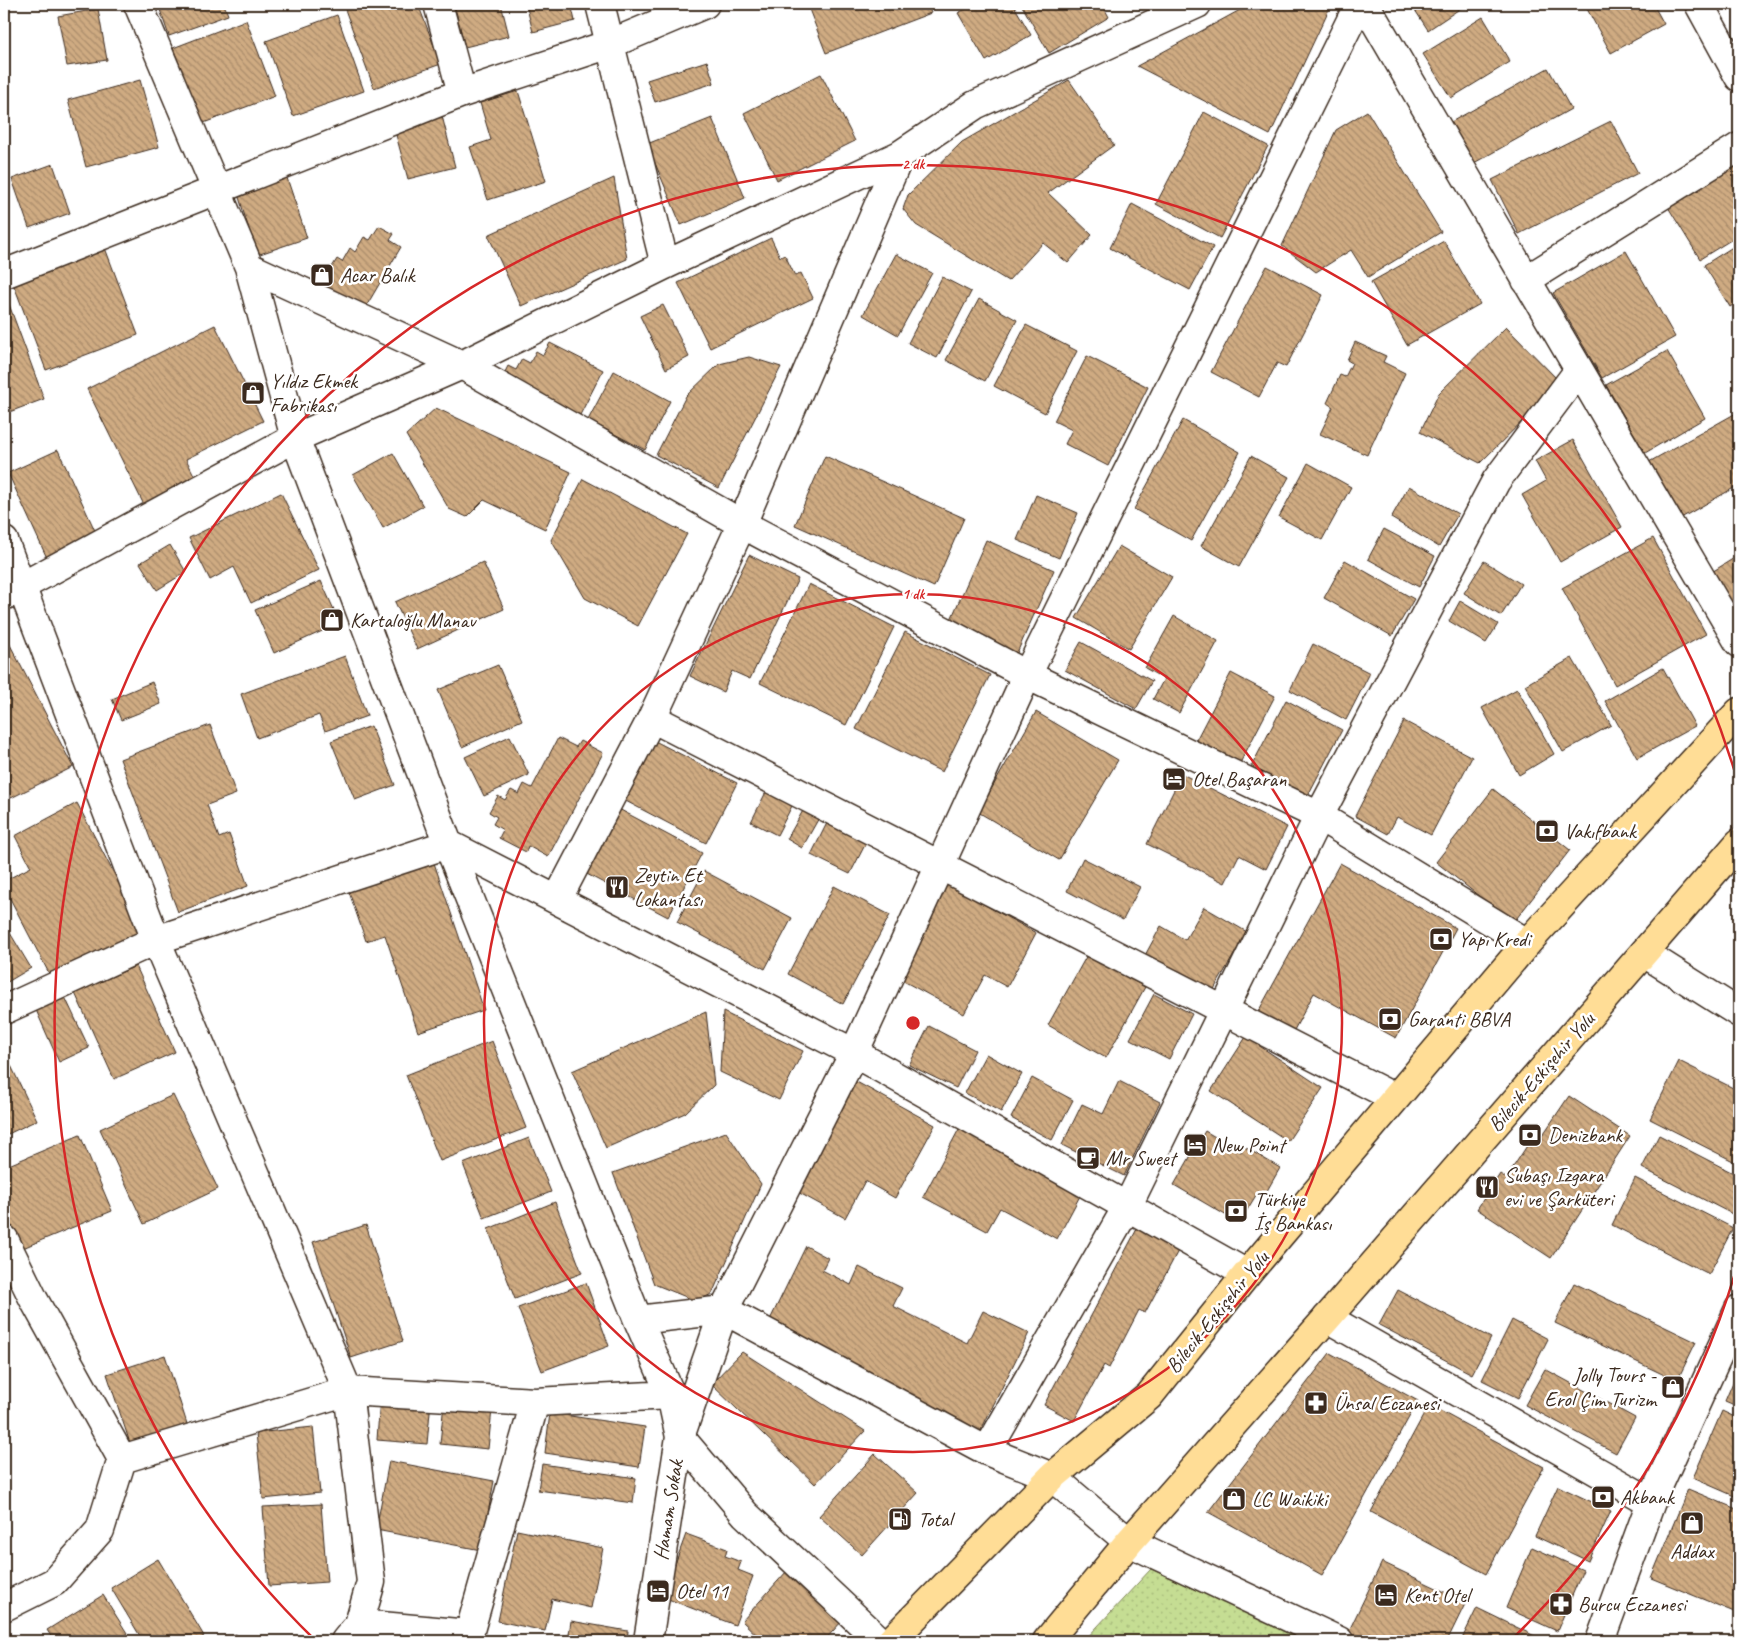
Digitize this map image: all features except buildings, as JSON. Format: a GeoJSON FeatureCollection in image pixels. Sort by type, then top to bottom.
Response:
{"type":"FeatureCollection","features":[{"type":"Feature","properties":{"kind":"main road","name":"Bilecik-Eskişehir Yolu"},"geometry":{"type":"LineString","coordinates":[[892,1641],[1052,1477],[1149,1396],[1247,1274],[1527,943],[1739,712]]}},
{"type":"Feature","properties":{"kind":"main road","name":"Bilecik-Eskişehir Yolu"},"geometry":{"type":"LineString","coordinates":[[1047,1641],[1129,1542],[1327,1318],[1739,843]]}},
{"type":"Feature","properties":{"kind":"street"},"geometry":{"type":"LineString","coordinates":[[138,4],[249,267],[295,438],[448,844],[638,1320],[671,1394],[680,1437],[745,1514],[880,1641]]}},
{"type":"Feature","properties":{"kind":"street"},"geometry":{"type":"LineString","coordinates":[[438,4],[462,93]]}},
{"type":"Feature","properties":{"kind":"street"},"geometry":{"type":"LineString","coordinates":[[600,4],[665,265]]}},
{"type":"Feature","properties":{"kind":"street"},"geometry":{"type":"LineString","coordinates":[[4,274],[462,93],[610,44],[705,4]]}},
{"type":"Feature","properties":{"kind":"street"},"geometry":{"type":"LineString","coordinates":[[13,590],[295,438],[462,365],[665,265],[900,155],[975,106],[1197,4]]}},
{"type":"Feature","properties":{"kind":"street"},"geometry":{"type":"LineString","coordinates":[[680,1437],[724,1310],[854,1053],[1027,675],[1360,4]]}},
{"type":"Feature","properties":{"kind":"street"},"geometry":{"type":"LineString","coordinates":[[1365,4],[1739,643]]}},
{"type":"Feature","properties":{"kind":"street"},"geometry":{"type":"LineString","coordinates":[[1699,4],[1739,77]]}},
{"type":"Feature","properties":{"kind":"street"},"geometry":{"type":"LineString","coordinates":[[1526,280],[1739,147]]}},
{"type":"Feature","properties":{"kind":"street"},"geometry":{"type":"LineString","coordinates":[[557,900],[652,718],[742,524],[900,155]]}},
{"type":"Feature","properties":{"kind":"street"},"geometry":{"type":"LineString","coordinates":[[249,267],[462,365],[742,524],[1027,675],[1320,816],[1527,943]]}},
{"type":"Feature","properties":{"kind":"street"},"geometry":{"type":"LineString","coordinates":[[987,1452],[1127,1206],[1320,816],[1496,481],[1579,370]]}},
{"type":"Feature","properties":{"kind":"street"},"geometry":{"type":"LineString","coordinates":[[4,541],[13,590],[156,940],[348,1391],[371,1582],[352,1633],[469,1634],[535,1402]]}},
{"type":"Feature","properties":{"kind":"street"},"geometry":{"type":"LineString","coordinates":[[652,718],[1395,1098]]}},
{"type":"Feature","properties":{"kind":"street"},"geometry":{"type":"LineString","coordinates":[[4,1010],[156,940],[448,844],[854,1053],[1247,1274]]}},
{"type":"Feature","properties":{"kind":"street"},"geometry":{"type":"LineString","coordinates":[[1644,952],[1739,1013]]}},
{"type":"Feature","properties":{"kind":"street"},"geometry":{"type":"LineString","coordinates":[[4,1239],[34,1300],[122,1459],[100,1530],[54,1582],[4,1607]]}},
{"type":"Feature","properties":{"kind":"street"},"geometry":{"type":"LineString","coordinates":[[1600,1641],[1651,1502],[1739,1309]]}},
{"type":"Feature","properties":{"kind":"street"},"geometry":{"type":"LineString","coordinates":[[638,1320],[724,1310],[987,1452],[1052,1477],[1129,1542],[1339,1641]]}},
{"type":"Feature","properties":{"kind":"street"},"geometry":{"type":"LineString","coordinates":[[1327,1318],[1651,1502]]}},
{"type":"Feature","properties":{"kind":"street"},"geometry":{"type":"LineString","coordinates":[[122,1459],[348,1391],[535,1402],[671,1394]]}},
{"type":"Feature","properties":{"kind":"street","name":"Hamam Sokak"},"geometry":{"type":"LineString","coordinates":[[648,1641],[680,1437]]}},
{"type":"Feature","properties":{"kind":"green space"},"geometry":{"type":"Polygon","coordinates":[[[1151,1569],[1306,1641],[1084,1641],[1151,1569]]]}},
{"type":"Feature","properties":{"kind":"place","name":"Acar Balık"},"geometry":{"type":"Point","coordinates":[322,275]}},
{"type":"Feature","properties":{"kind":"place","name":"Yıldız Ekmek Fabrikası"},"geometry":{"type":"Point","coordinates":[253,393]}},
{"type":"Feature","properties":{"kind":"place","name":"Kartaloğlu Manav"},"geometry":{"type":"Point","coordinates":[332,620]}},
{"type":"Feature","properties":{"kind":"place","name":"Otel Başaran"},"geometry":{"type":"Point","coordinates":[1174,779]}},
{"type":"Feature","properties":{"kind":"place","name":"Vakıfbank"},"geometry":{"type":"Point","coordinates":[1547,831]}},
{"type":"Feature","properties":{"kind":"place","name":"Zeytin Et Lokantası"},"geometry":{"type":"Point","coordinates":[617,887]}},
{"type":"Feature","properties":{"kind":"place","name":"Yapı Kredi"},"geometry":{"type":"Point","coordinates":[1441,939]}},
{"type":"Feature","properties":{"kind":"place","name":"Garanti BBVA"},"geometry":{"type":"Point","coordinates":[1390,1019]}},
{"type":"Feature","properties":{"kind":"place","name":"Denizbank"},"geometry":{"type":"Point","coordinates":[1530,1135]}},
{"type":"Feature","properties":{"kind":"place","name":"New Point"},"geometry":{"type":"Point","coordinates":[1195,1145]}},
{"type":"Feature","properties":{"kind":"place","name":"Mr Sweet"},"geometry":{"type":"Point","coordinates":[1088,1158]}},
{"type":"Feature","properties":{"kind":"place","name":"Subaşı Izgara evi ve Şarküteri"},"geometry":{"type":"Point","coordinates":[1487,1187]}},
{"type":"Feature","properties":{"kind":"place","name":"Türkiye İş Bankası"},"geometry":{"type":"Point","coordinates":[1236,1211]}},
{"type":"Feature","properties":{"kind":"place","name":"Jolly Tours - Erol Çim Turizm"},"geometry":{"type":"Point","coordinates":[1673,1387]}},
{"type":"Feature","properties":{"kind":"place","name":"Ünsal Eczanesi"},"geometry":{"type":"Point","coordinates":[1316,1403]}},
{"type":"Feature","properties":{"kind":"place","name":"Akbank"},"geometry":{"type":"Point","coordinates":[1603,1497]}},
{"type":"Feature","properties":{"kind":"place","name":"LC Waikiki"},"geometry":{"type":"Point","coordinates":[1234,1499]}},
{"type":"Feature","properties":{"kind":"place","name":"Total"},"geometry":{"type":"Point","coordinates":[900,1519]}},
{"type":"Feature","properties":{"kind":"place","name":"Addax"},"geometry":{"type":"Point","coordinates":[1692,1523]}},
{"type":"Feature","properties":{"kind":"place","name":"Otel 11"},"geometry":{"type":"Point","coordinates":[658,1591]}},
{"type":"Feature","properties":{"kind":"place","name":"Kent Otel"},"geometry":{"type":"Point","coordinates":[1386,1595]}},
{"type":"Feature","properties":{"kind":"place","name":"Burcu Eczanesi"},"geometry":{"type":"Point","coordinates":[1561,1604]}}]}
